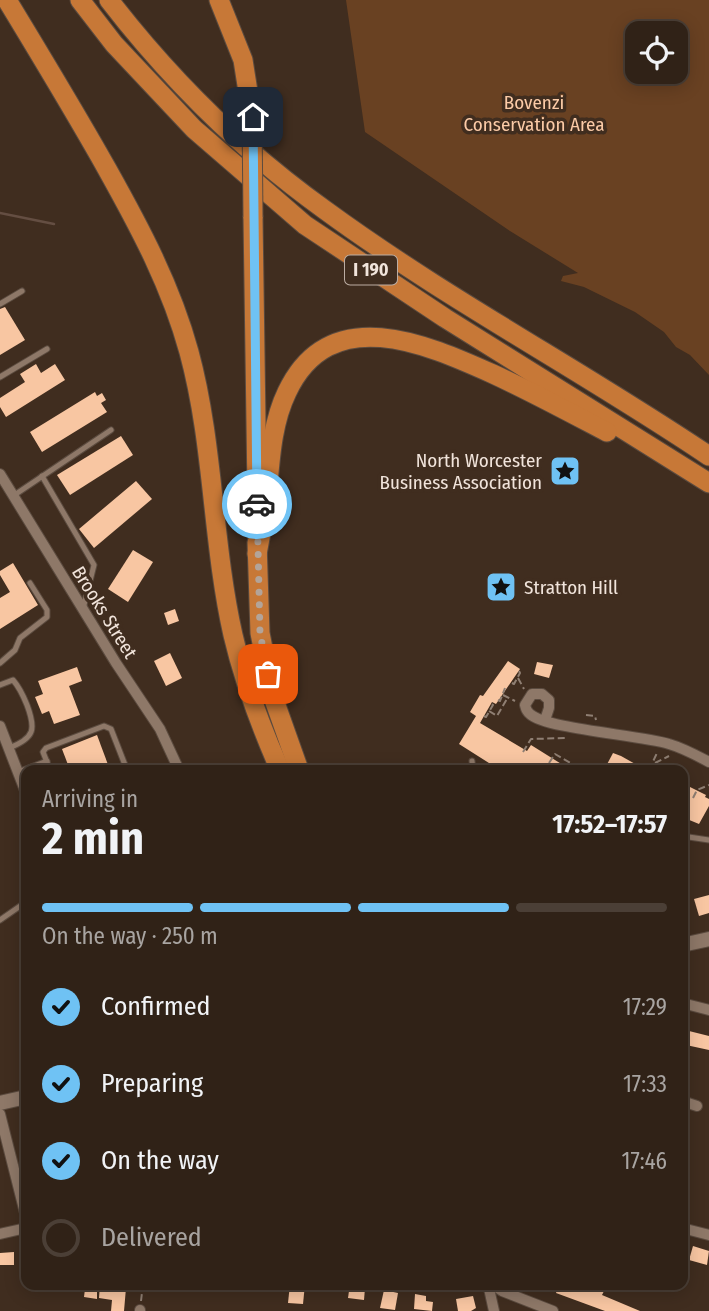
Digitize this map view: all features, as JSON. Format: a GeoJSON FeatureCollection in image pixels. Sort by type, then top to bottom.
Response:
{"type":"FeatureCollection","features":[{"type":"Feature","properties":{"kind":"highway"},"geometry":{"type":"LineString","coordinates":[[7,0],[146,238],[171,295],[192,366],[233,634],[263,733],[279,765]]}},
{"type":"Feature","properties":{"kind":"highway","name":"I 190"},"geometry":{"type":"LineString","coordinates":[[80,0],[122,53],[194,129],[305,225],[444,318],[709,483]]}},
{"type":"Feature","properties":{"kind":"highway","name":"I 190"},"geometry":{"type":"LineString","coordinates":[[109,0],[198,101],[323,209],[397,261],[709,456]]}},
{"type":"Feature","properties":{"kind":"highway"},"geometry":{"type":"LineString","coordinates":[[219,0],[243,60],[253,117],[260,633],[272,694],[297,765]]}},
{"type":"Feature","properties":{"kind":"highway"},"geometry":{"type":"LineString","coordinates":[[257,554],[275,430],[286,392],[308,363],[327,348],[351,339],[372,337],[403,340],[442,351],[515,384],[615,437],[672,459]]}},
{"type":"Feature","properties":{"kind":"main road"},"geometry":{"type":"LineString","coordinates":[[688,944],[709,939]]}},
{"type":"Feature","properties":{"kind":"main road"},"geometry":{"type":"LineString","coordinates":[[0,1103],[21,1098]]}},
{"type":"Feature","properties":{"kind":"street","name":"Brooks Street"},"geometry":{"type":"LineString","coordinates":[[0,474],[160,729],[176,765]]}},
{"type":"Feature","properties":{"kind":"street"},"geometry":{"type":"LineString","coordinates":[[545,720],[550,705],[546,696],[532,694],[526,705],[531,715],[545,720],[567,726],[635,736],[675,746],[709,762]]}},
{"type":"Feature","properties":{"kind":"street"},"geometry":{"type":"LineString","coordinates":[[0,727],[21,780]]}},
{"type":"Feature","properties":{"kind":"street"},"geometry":{"type":"LineString","coordinates":[[688,1005],[709,1010]]}},
{"type":"Feature","properties":{"kind":"street"},"geometry":{"type":"LineString","coordinates":[[688,1103],[697,1106]]}},
{"type":"Feature","properties":{"kind":"street"},"geometry":{"type":"LineString","coordinates":[[0,1114],[21,1197]]}},
{"type":"Feature","properties":{"kind":"street"},"geometry":{"type":"LineString","coordinates":[[0,1234],[21,1229]]}},
{"type":"Feature","properties":{"kind":"street"},"geometry":{"type":"LineString","coordinates":[[688,1230],[709,1235]]}},
{"type":"Feature","properties":{"kind":"street"},"geometry":{"type":"LineString","coordinates":[[491,1290],[494,1311]]}},
{"type":"Feature","properties":{"kind":"street"},"geometry":{"type":"LineString","coordinates":[[500,1290],[553,1311]]}},
{"type":"Feature","properties":{"kind":"lane"},"geometry":{"type":"LineString","coordinates":[[0,304],[22,290]]}},
{"type":"Feature","properties":{"kind":"lane"},"geometry":{"type":"LineString","coordinates":[[0,377],[47,349]]}},
{"type":"Feature","properties":{"kind":"lane"},"geometry":{"type":"LineString","coordinates":[[13,496],[111,430]]}},
{"type":"Feature","properties":{"kind":"lane"},"geometry":{"type":"LineString","coordinates":[[42,476],[94,565],[83,610]]}},
{"type":"Feature","properties":{"kind":"lane"},"geometry":{"type":"LineString","coordinates":[[0,663],[15,649],[20,638],[47,617],[47,610],[30,583]]}},
{"type":"Feature","properties":{"kind":"lane"},"geometry":{"type":"LineString","coordinates":[[0,685],[13,680],[21,689],[34,722],[31,734],[9,748]]}},
{"type":"Feature","properties":{"kind":"lane"},"geometry":{"type":"LineString","coordinates":[[48,765],[43,752],[46,748],[104,726],[111,729],[125,765]]}},
{"type":"Feature","properties":{"kind":"lane"},"geometry":{"type":"LineString","coordinates":[[36,765],[47,761]]}},
{"type":"Feature","properties":{"kind":"lane"},"geometry":{"type":"LineString","coordinates":[[688,837],[709,841]]}},
{"type":"Feature","properties":{"kind":"lane"},"geometry":{"type":"LineString","coordinates":[[0,920],[21,905]]}},
{"type":"Feature","properties":{"kind":"path"},"geometry":{"type":"LineString","coordinates":[[512,683],[514,684],[519,671]]}},
{"type":"Feature","properties":{"kind":"path"},"geometry":{"type":"LineString","coordinates":[[498,700],[505,688]]}},
{"type":"Feature","properties":{"kind":"path"},"geometry":{"type":"LineString","coordinates":[[503,695],[526,705]]}},
{"type":"Feature","properties":{"kind":"path"},"geometry":{"type":"LineString","coordinates":[[489,712],[497,716],[508,698]]}},
{"type":"Feature","properties":{"kind":"path"},"geometry":{"type":"LineString","coordinates":[[484,716],[489,712],[491,704]]}},
{"type":"Feature","properties":{"kind":"path"},"geometry":{"type":"LineString","coordinates":[[586,715],[595,716],[596,723]]}},
{"type":"Feature","properties":{"kind":"path"},"geometry":{"type":"LineString","coordinates":[[523,752],[531,739],[567,738]]}},
{"type":"Feature","properties":{"kind":"path"},"geometry":{"type":"LineString","coordinates":[[653,764],[668,757],[675,746]]}},
{"type":"Feature","properties":{"kind":"path"},"geometry":{"type":"LineString","coordinates":[[653,764],[657,753]]}},
{"type":"Feature","properties":{"kind":"path"},"geometry":{"type":"LineString","coordinates":[[549,763],[555,754],[572,765]]}},
{"type":"Feature","properties":{"kind":"path"},"geometry":{"type":"LineString","coordinates":[[693,798],[697,790],[709,785]]}},
{"type":"Feature","properties":{"kind":"path"},"geometry":{"type":"LineString","coordinates":[[140,1311],[142,1290]]}},
{"type":"Feature","properties":{"kind":"green space","name":"Bovenzi Conservation Area"},"geometry":{"type":"Polygon","coordinates":[[[346,0],[709,0],[709,375],[690,355],[676,347],[664,332],[635,312],[584,287],[561,281],[563,276],[578,273],[510,231],[365,132],[346,0]]]}},
{"type":"Feature","properties":{"kind":"building"},"geometry":{"type":"Polygon","coordinates":[[[5,307],[25,340],[0,355],[0,309],[5,307]]]}},
{"type":"Feature","properties":{"kind":"building"},"geometry":{"type":"Polygon","coordinates":[[[36,364],[41,373],[55,364],[65,380],[6,417],[0,407],[0,398],[25,382],[20,374],[36,364]]]}},
{"type":"Feature","properties":{"kind":"building"},"geometry":{"type":"Polygon","coordinates":[[[95,392],[97,396],[102,393],[106,400],[101,403],[107,412],[42,452],[30,432],[95,392]]]}},
{"type":"Feature","properties":{"kind":"building"},"geometry":{"type":"Polygon","coordinates":[[[121,436],[133,455],[70,495],[57,475],[121,436]]]}},
{"type":"Feature","properties":{"kind":"building"},"geometry":{"type":"Polygon","coordinates":[[[136,481],[152,499],[94,548],[79,529],[136,481]]]}},
{"type":"Feature","properties":{"kind":"building"},"geometry":{"type":"Polygon","coordinates":[[[133,550],[153,562],[128,602],[108,589],[133,550]]]}},
{"type":"Feature","properties":{"kind":"building"},"geometry":{"type":"Polygon","coordinates":[[[13,563],[38,605],[0,629],[0,598],[10,592],[0,571],[13,563]]]}},
{"type":"Feature","properties":{"kind":"building"},"geometry":{"type":"Polygon","coordinates":[[[175,609],[179,621],[168,625],[164,613],[175,609]]]}},
{"type":"Feature","properties":{"kind":"building"},"geometry":{"type":"Polygon","coordinates":[[[170,653],[182,678],[166,686],[154,661],[170,653]]]}},
{"type":"Feature","properties":{"kind":"building"},"geometry":{"type":"Polygon","coordinates":[[[508,661],[520,669],[496,704],[492,702],[480,723],[527,751],[531,745],[563,765],[492,765],[459,744],[476,716],[470,712],[480,695],[483,696],[508,661]]]}},
{"type":"Feature","properties":{"kind":"building"},"geometry":{"type":"Polygon","coordinates":[[[537,662],[553,665],[549,678],[534,674],[537,662]]]}},
{"type":"Feature","properties":{"kind":"building"},"geometry":{"type":"Polygon","coordinates":[[[77,667],[82,681],[69,686],[80,715],[54,724],[49,711],[42,714],[35,697],[43,694],[38,681],[77,667]]]}},
{"type":"Feature","properties":{"kind":"building"},"geometry":{"type":"Polygon","coordinates":[[[97,735],[108,765],[68,765],[62,749],[97,735]]]}},
{"type":"Feature","properties":{"kind":"building"},"geometry":{"type":"Polygon","coordinates":[[[613,753],[637,765],[607,765],[613,753]]]}},
{"type":"Feature","properties":{"kind":"building"},"geometry":{"type":"Polygon","coordinates":[[[688,786],[709,799],[709,806],[699,824],[688,819],[688,786]]]}},
{"type":"Feature","properties":{"kind":"building"},"geometry":{"type":"Polygon","coordinates":[[[709,895],[709,913],[699,916],[694,899],[709,895]]]}},
{"type":"Feature","properties":{"kind":"building"},"geometry":{"type":"Polygon","coordinates":[[[689,1031],[709,1036],[709,1050],[688,1045],[689,1031]]]}},
{"type":"Feature","properties":{"kind":"building"},"geometry":{"type":"Polygon","coordinates":[[[693,1246],[709,1251],[707,1265],[689,1260],[693,1246]]]}},
{"type":"Feature","properties":{"kind":"building"},"geometry":{"type":"Polygon","coordinates":[[[14,1252],[14,1265],[0,1265],[0,1253],[14,1252]]]}},
{"type":"Feature","properties":{"kind":"building"},"geometry":{"type":"Polygon","coordinates":[[[85,1290],[97,1291],[97,1299],[84,1297],[85,1290]]]}},
{"type":"Feature","properties":{"kind":"building"},"geometry":{"type":"Polygon","coordinates":[[[100,1290],[126,1290],[124,1311],[111,1311],[112,1300],[99,1298],[100,1290]]]}},
{"type":"Feature","properties":{"kind":"building"},"geometry":{"type":"Polygon","coordinates":[[[289,1290],[304,1290],[303,1304],[288,1303],[289,1290]]]}},
{"type":"Feature","properties":{"kind":"building"},"geometry":{"type":"Polygon","coordinates":[[[349,1290],[365,1290],[364,1300],[348,1298],[349,1290]]]}},
{"type":"Feature","properties":{"kind":"building"},"geometry":{"type":"Polygon","coordinates":[[[384,1290],[398,1293],[395,1310],[380,1308],[384,1290]]]}},
{"type":"Feature","properties":{"kind":"building"},"geometry":{"type":"Polygon","coordinates":[[[557,1290],[604,1290],[602,1295],[640,1311],[605,1311],[556,1293],[557,1290]]]}},
{"type":"Feature","properties":{"kind":"building"},"geometry":{"type":"Polygon","coordinates":[[[415,1294],[426,1296],[426,1301],[433,1302],[432,1311],[414,1309],[415,1294]]]}},
{"type":"Feature","properties":{"kind":"building"},"geometry":{"type":"Polygon","coordinates":[[[473,1296],[476,1308],[471,1311],[458,1311],[456,1299],[473,1296]]]}},
{"type":"Feature","properties":{"kind":"waterway"},"geometry":{"type":"LineString","coordinates":[[0,213],[54,224]]}},
{"type":"Feature","properties":{"kind":"way so far"},"geometry":{"type":"LineString","coordinates":[[257,504],[260,633],[268,674]]}},
{"type":"Feature","properties":{"kind":"place","name":"North Worcester Business Association"},"geometry":{"type":"Point","coordinates":[565,471]}},
{"type":"Feature","properties":{"kind":"place","name":"Stratton Hill"},"geometry":{"type":"Point","coordinates":[501,587]}},
{"type":"Feature","properties":{"kind":"route"},"geometry":{"type":"LineString","coordinates":[[253,117],[257,504]]}}]}
